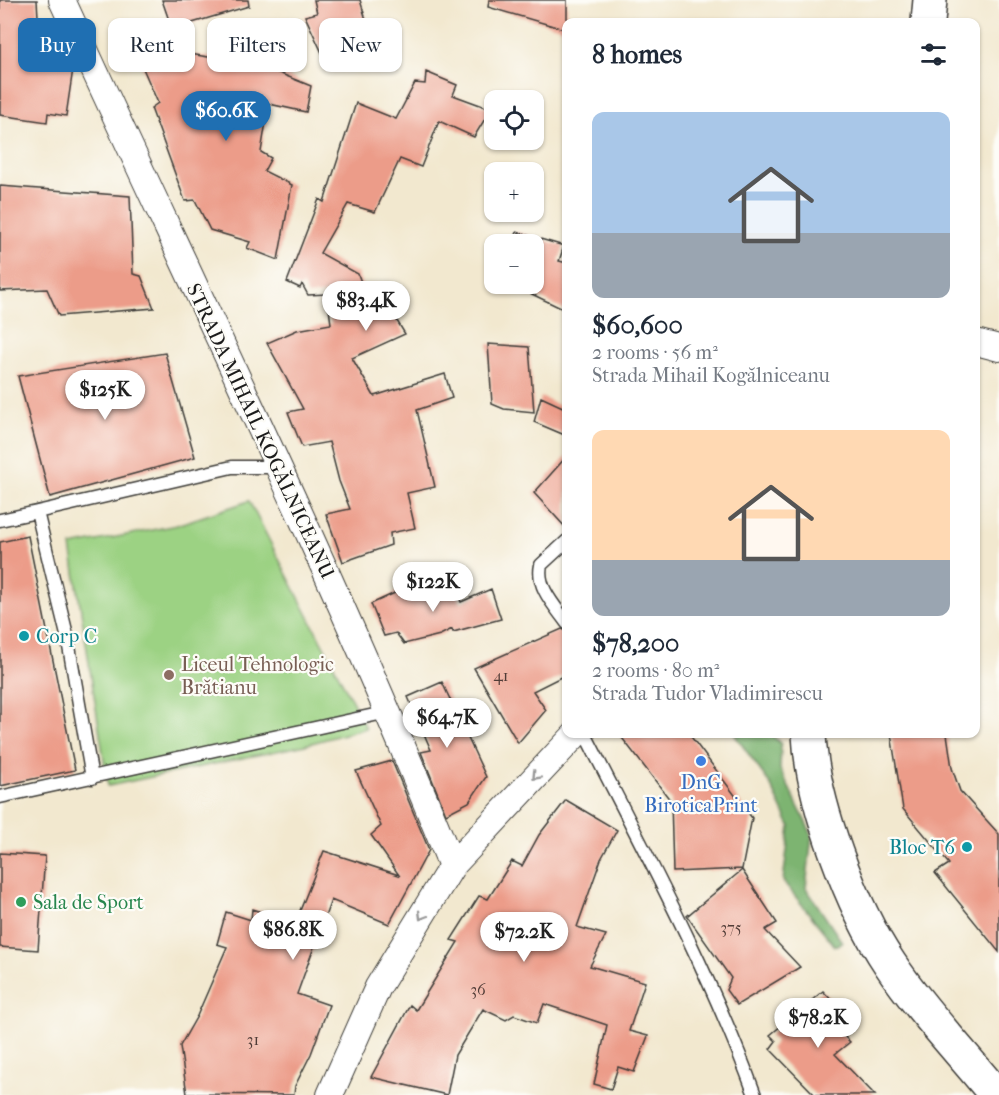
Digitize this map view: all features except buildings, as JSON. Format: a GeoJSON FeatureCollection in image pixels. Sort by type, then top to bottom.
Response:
{"type":"FeatureCollection","features":[{"type":"Feature","properties":{"kind":"main road"},"geometry":{"type":"LineString","coordinates":[[928,18],[930,0]]}},
{"type":"Feature","properties":{"kind":"main road"},"geometry":{"type":"LineString","coordinates":[[810,738],[822,805],[843,873],[868,927],[890,965],[996,1095]]}},
{"type":"Feature","properties":{"kind":"street","name":"STRADA MIHAIL KOGĂLNICEANU"},"geometry":{"type":"LineString","coordinates":[[62,0],[199,299],[280,467],[389,712],[452,866]]}},
{"type":"Feature","properties":{"kind":"street"},"geometry":{"type":"LineString","coordinates":[[980,343],[999,348]]}},
{"type":"Feature","properties":{"kind":"street"},"geometry":{"type":"LineString","coordinates":[[330,1095],[378,987],[452,866],[572,738]]}},
{"type":"Feature","properties":{"kind":"lane"},"geometry":{"type":"LineString","coordinates":[[0,520],[232,468],[280,467]]}},
{"type":"Feature","properties":{"kind":"lane"},"geometry":{"type":"LineString","coordinates":[[37,512],[69,646],[92,778]]}},
{"type":"Feature","properties":{"kind":"lane"},"geometry":{"type":"LineString","coordinates":[[562,546],[541,565],[540,578],[543,588],[562,616]]}},
{"type":"Feature","properties":{"kind":"lane"},"geometry":{"type":"LineString","coordinates":[[0,797],[389,712]]}},
{"type":"Feature","properties":{"kind":"lane"},"geometry":{"type":"LineString","coordinates":[[587,738],[663,887],[737,1046],[755,1095]]}},
{"type":"Feature","properties":{"kind":"green space"},"geometry":{"type":"Polygon","coordinates":[[[249,501],[366,728],[301,746],[108,786],[71,546],[177,525],[249,501]]]}},
{"type":"Feature","properties":{"kind":"green space"},"geometry":{"type":"Polygon","coordinates":[[[737,738],[775,738],[781,744],[780,769],[812,835],[806,888],[842,942],[835,946],[783,881],[790,826],[770,784],[737,738]]]}},
{"type":"Feature","properties":{"kind":"place","name":"Corp C"},"geometry":{"type":"Point","coordinates":[24,636]}},
{"type":"Feature","properties":{"kind":"place","name":"Liceul Tehnologic Brătianu"},"geometry":{"type":"Point","coordinates":[169,675]}},
{"type":"Feature","properties":{"kind":"place","name":"DnG BiroticaPrint"},"geometry":{"type":"Point","coordinates":[701,761]}},
{"type":"Feature","properties":{"kind":"place","name":"Bloc T6"},"geometry":{"type":"Point","coordinates":[967,847]}},
{"type":"Feature","properties":{"kind":"place","name":"Sala de Sport"},"geometry":{"type":"Point","coordinates":[21,902]}}]}
